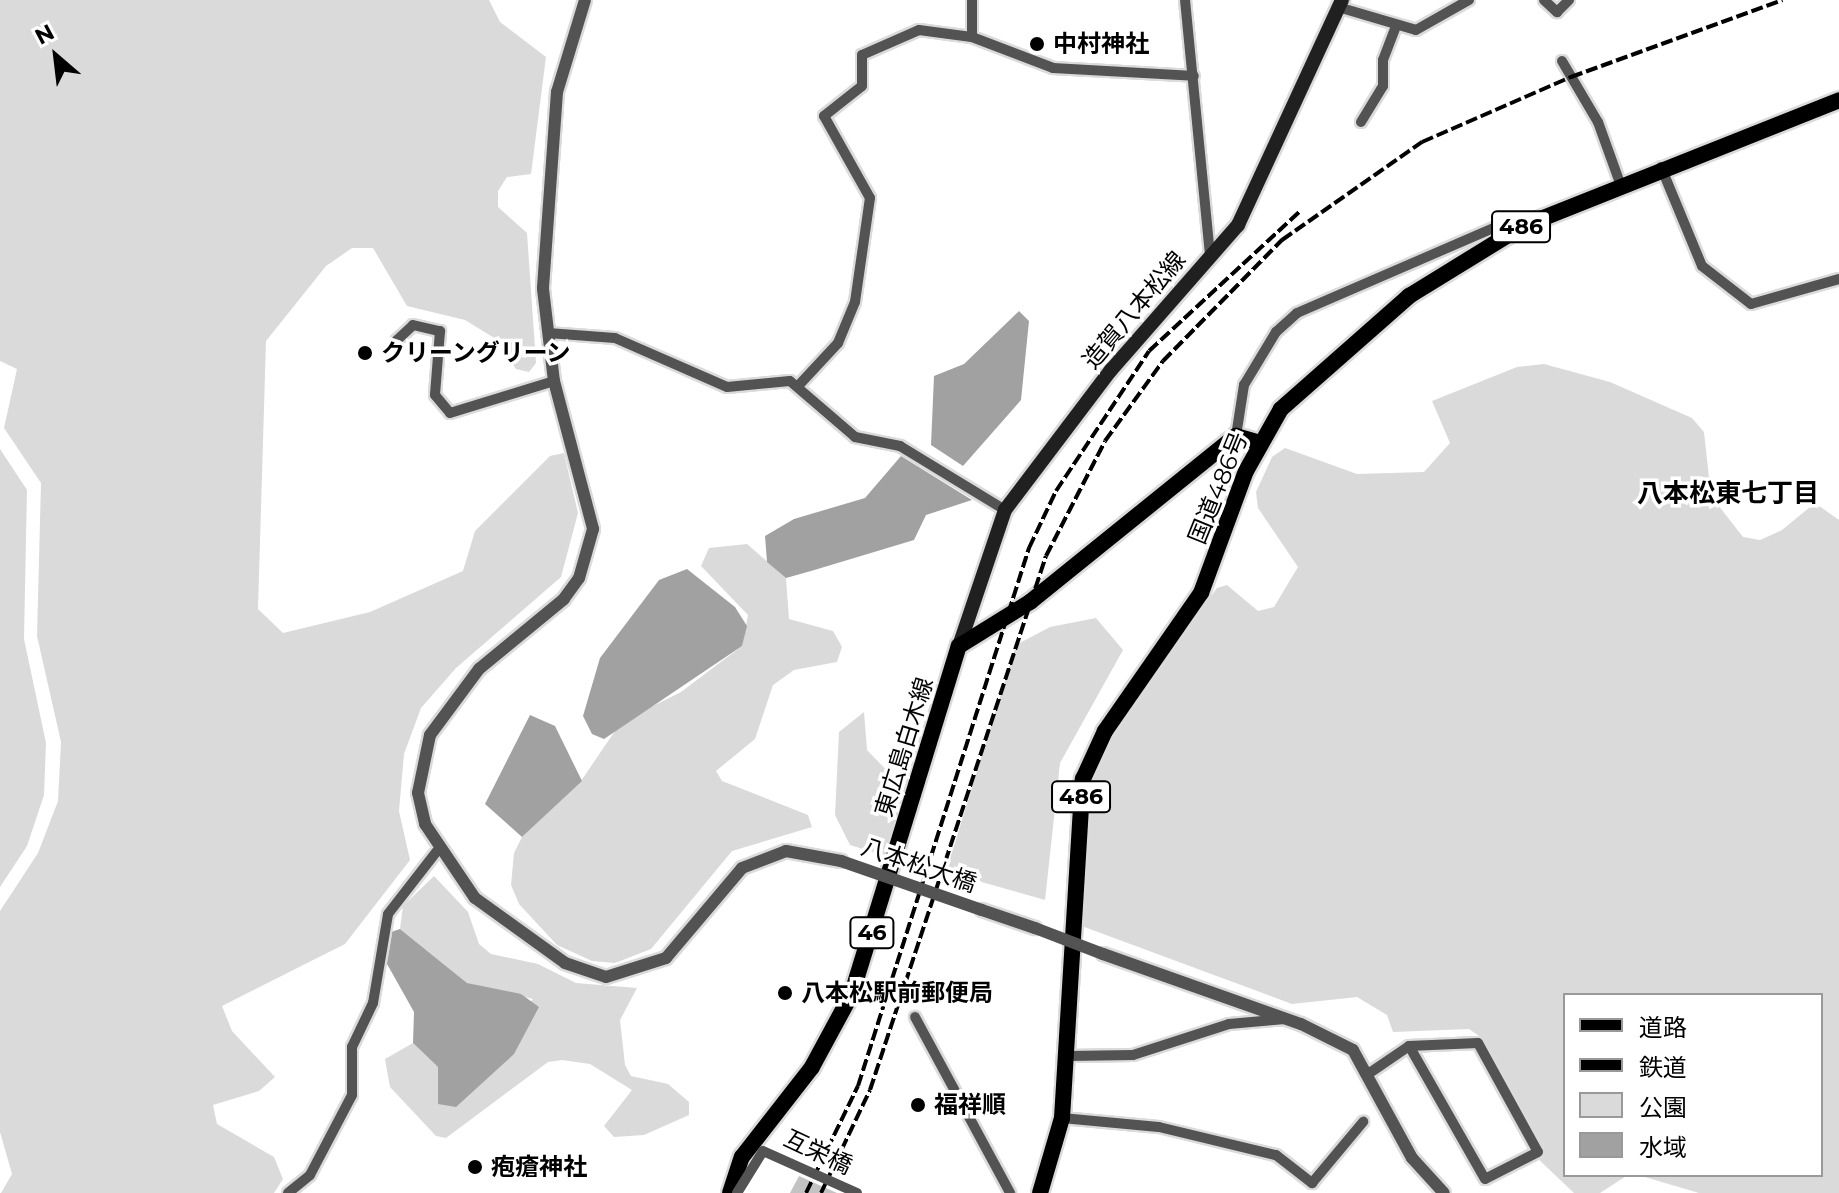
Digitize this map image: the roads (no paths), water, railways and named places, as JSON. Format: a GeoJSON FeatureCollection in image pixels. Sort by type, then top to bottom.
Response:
{"type":"FeatureCollection","features":[{"type":"Feature","properties":{"kind":"main road","name":"造賀八本松線"},"geometry":{"type":"LineString","coordinates":[[959,646],[1005,510],[1210,254],[1238,225],[1340,3]]}},
{"type":"Feature","properties":{"kind":"main road","name":"国道486号"},"geometry":{"type":"LineString","coordinates":[[1040,1193],[1062,1118],[1069,1056],[1083,779],[1105,731],[1201,593],[1260,443],[1281,409],[1354,338],[1523,226],[1620,183],[1839,100]]}},
{"type":"Feature","properties":{"kind":"main road"},"geometry":{"type":"LineString","coordinates":[[959,646],[1030,602],[1236,436],[1260,443]]}},
{"type":"Feature","properties":{"kind":"main road","name":"東広島白木線"},"geometry":{"type":"LineString","coordinates":[[730,1193],[742,1157],[812,1067],[852,993],[959,646]]}},
{"type":"Feature","properties":{"kind":"street"},"geometry":{"type":"LineString","coordinates":[[288,1193],[317,1165],[352,1095],[352,1047],[373,1003],[388,914],[437,851],[418,793],[430,735],[479,669],[564,599],[588,555],[591,505],[554,381],[548,333],[544,246],[557,92],[585,0]]}},
{"type":"Feature","properties":{"kind":"street"},"geometry":{"type":"LineString","coordinates":[[972,0],[972,37]]}},
{"type":"Feature","properties":{"kind":"street"},"geometry":{"type":"LineString","coordinates":[[1185,0],[1210,254]]}},
{"type":"Feature","properties":{"kind":"street"},"geometry":{"type":"LineString","coordinates":[[1340,3],[1396,26],[1416,30],[1469,0]]}},
{"type":"Feature","properties":{"kind":"street"},"geometry":{"type":"LineString","coordinates":[[1544,0],[1557,12],[1569,0]]}},
{"type":"Feature","properties":{"kind":"street"},"geometry":{"type":"LineString","coordinates":[[1361,122],[1383,86],[1383,60],[1396,26]]}},
{"type":"Feature","properties":{"kind":"street"},"geometry":{"type":"LineString","coordinates":[[799,385],[845,331],[870,198],[824,116],[862,86],[862,55],[897,36],[919,30],[972,37],[1053,68],[1194,76]]}},
{"type":"Feature","properties":{"kind":"street"},"geometry":{"type":"LineString","coordinates":[[1562,61],[1598,122],[1620,183]]}},
{"type":"Feature","properties":{"kind":"street"},"geometry":{"type":"LineString","coordinates":[[1661,167],[1702,266],[1751,304],[1839,279]]}},
{"type":"Feature","properties":{"kind":"street"},"geometry":{"type":"LineString","coordinates":[[1236,436],[1244,385],[1276,332],[1297,313],[1500,225],[1523,226]]}},
{"type":"Feature","properties":{"kind":"street"},"geometry":{"type":"LineString","coordinates":[[396,341],[413,325],[440,331],[435,395],[450,413],[554,381]]}},
{"type":"Feature","properties":{"kind":"street"},"geometry":{"type":"LineString","coordinates":[[548,333],[615,338],[727,387],[799,385],[855,437],[900,446],[1005,510]]}},
{"type":"Feature","properties":{"kind":"street","name":"八本松大橋"},"geometry":{"type":"LineString","coordinates":[[437,851],[501,920],[565,963],[606,977],[666,958],[742,868],[786,851],[841,861],[1286,1019],[1353,1050],[1371,1072]]}},
{"type":"Feature","properties":{"kind":"street"},"geometry":{"type":"LineString","coordinates":[[915,1017],[1010,1193]]}},
{"type":"Feature","properties":{"kind":"street"},"geometry":{"type":"LineString","coordinates":[[1069,1056],[1133,1055],[1229,1024],[1286,1019]]}},
{"type":"Feature","properties":{"kind":"street"},"geometry":{"type":"LineString","coordinates":[[1409,1046],[1485,1179],[1538,1152],[1478,1043],[1409,1046],[1371,1072],[1412,1158],[1444,1193]]}},
{"type":"Feature","properties":{"kind":"street"},"geometry":{"type":"LineString","coordinates":[[1062,1118],[1159,1127],[1276,1155],[1312,1183],[1363,1122]]}},
{"type":"Feature","properties":{"kind":"street","name":"互栄橋"},"geometry":{"type":"LineString","coordinates":[[737,1193],[763,1151],[857,1193]]}},
{"type":"Feature","properties":{"kind":"water"},"geometry":{"type":"Polygon","coordinates":[[[1019,311],[1029,321],[1021,400],[963,466],[931,445],[934,376],[964,364],[1019,311]]]}},
{"type":"Feature","properties":{"kind":"water"},"geometry":{"type":"Polygon","coordinates":[[[901,456],[972,500],[926,515],[914,540],[786,578],[767,562],[765,536],[794,519],[865,498],[901,456]]]}},
{"type":"Feature","properties":{"kind":"water"},"geometry":{"type":"Polygon","coordinates":[[[687,569],[735,607],[747,626],[742,646],[604,739],[592,734],[583,716],[600,658],[659,580],[687,569]]]}},
{"type":"Feature","properties":{"kind":"water"},"geometry":{"type":"Polygon","coordinates":[[[530,715],[555,726],[582,781],[522,837],[485,804],[530,715]]]}},
{"type":"Feature","properties":{"kind":"water"},"geometry":{"type":"Polygon","coordinates":[[[400,929],[467,983],[521,994],[539,1007],[514,1054],[456,1107],[438,1104],[438,1067],[413,1043],[414,1012],[382,955],[388,933],[400,929]]]}},
{"type":"Feature","properties":{"kind":"railway"},"geometry":{"type":"LineString","coordinates":[[821,1193],[870,1090],[1046,556],[1105,441],[1163,361],[1282,240],[1422,142],[1571,77],[1782,0]]}},
{"type":"Feature","properties":{"kind":"railway"},"geometry":{"type":"LineString","coordinates":[[806,1193],[858,1086],[1029,548],[1056,491],[1149,351],[1299,212]]}},
{"type":"Feature","properties":{"kind":"place","name":"中村神社"},"geometry":{"type":"Point","coordinates":[1037,44]}},
{"type":"Feature","properties":{"kind":"place","name":"クリーングリーン"},"geometry":{"type":"Point","coordinates":[365,353]}},
{"type":"Feature","properties":{"kind":"place","name":"八本松駅前郵便局"},"geometry":{"type":"Point","coordinates":[785,993]}},
{"type":"Feature","properties":{"kind":"place","name":"福祥順"},"geometry":{"type":"Point","coordinates":[918,1105]}},
{"type":"Feature","properties":{"kind":"place","name":"疱瘡神社"},"geometry":{"type":"Point","coordinates":[475,1167]}},
{"type":"Feature","properties":{"kind":"district","name":"八本松東七丁目"},"geometry":{"type":"Point","coordinates":[1728,494]}}]}
